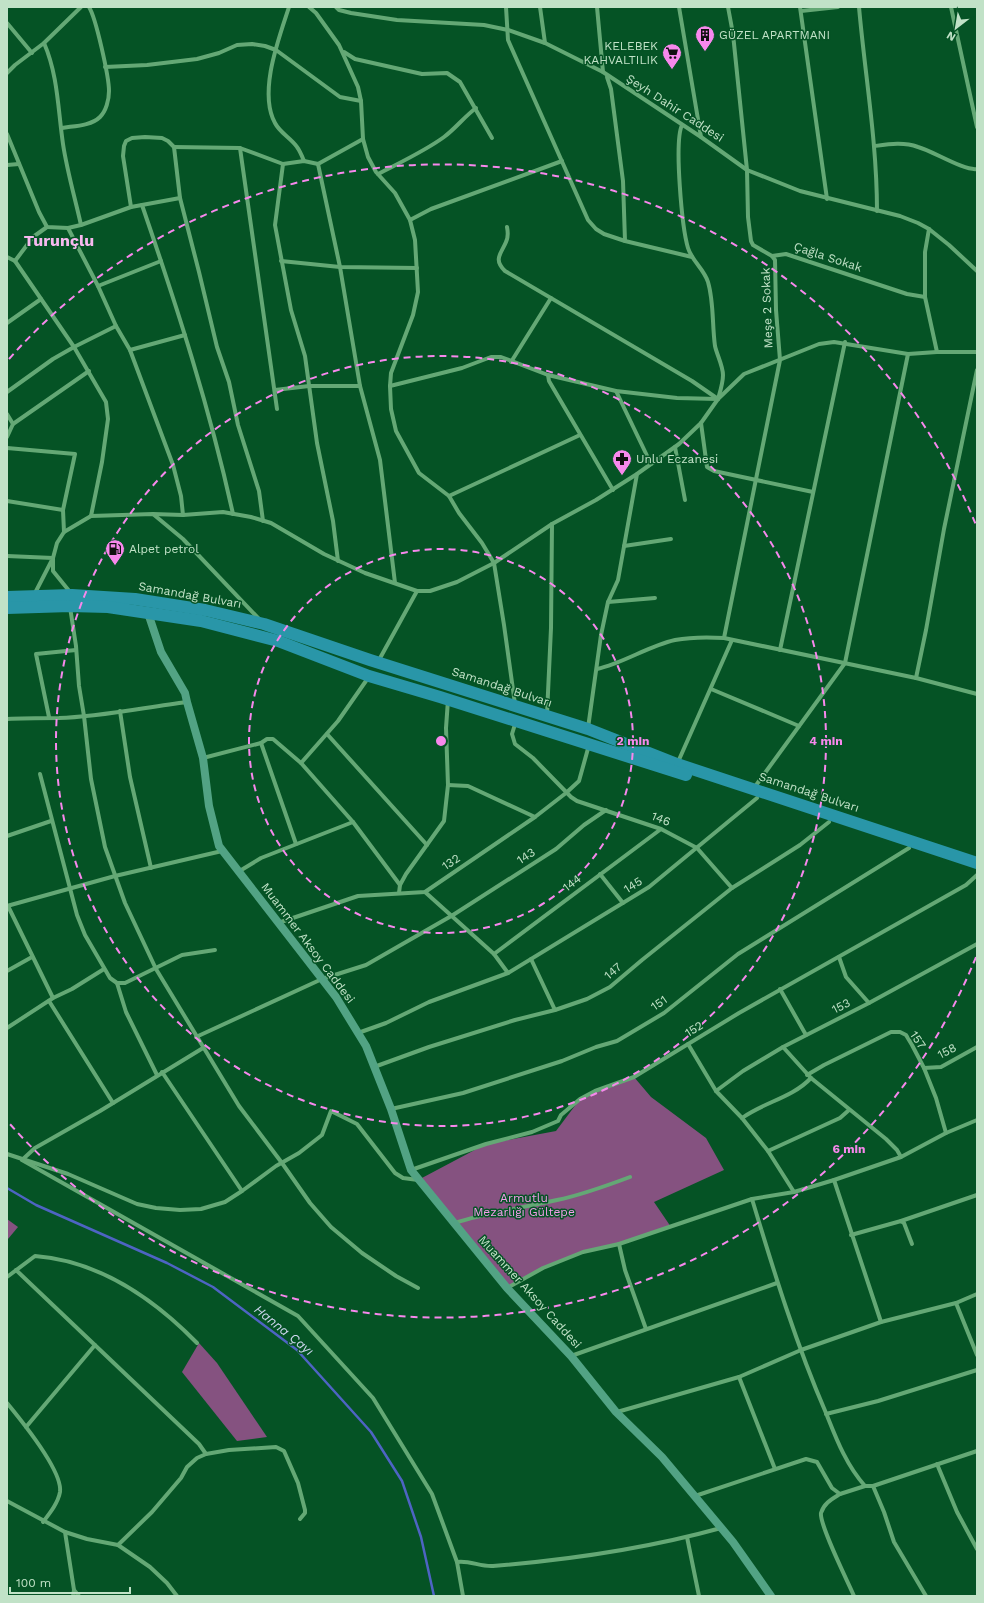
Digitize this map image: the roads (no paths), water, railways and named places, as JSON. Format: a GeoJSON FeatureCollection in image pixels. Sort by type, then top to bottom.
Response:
{"type":"FeatureCollection","features":[{"type":"Feature","properties":{"kind":"highway","name":"Samandağ Bulvarı"},"geometry":{"type":"LineString","coordinates":[[7,597],[32,597],[71,601],[202,620],[278,641],[369,676],[589,745],[755,793],[977,863]]}},
{"type":"Feature","properties":{"kind":"highway","name":"Samandağ Bulvarı"},"geometry":{"type":"LineString","coordinates":[[7,608],[71,601],[135,599],[205,610],[264,624],[378,663],[588,729],[829,822],[977,869]]}},
{"type":"Feature","properties":{"kind":"street"},"geometry":{"type":"LineString","coordinates":[[7,73],[44,43],[81,7]]}},
{"type":"Feature","properties":{"kind":"street"},"geometry":{"type":"LineString","coordinates":[[62,128],[92,122],[101,116],[107,103],[109,92],[105,67],[95,18],[89,7]]}},
{"type":"Feature","properties":{"kind":"street"},"geometry":{"type":"LineString","coordinates":[[289,7],[276,50],[270,77],[269,110],[275,124],[297,146],[304,161]]}},
{"type":"Feature","properties":{"kind":"street"},"geometry":{"type":"LineString","coordinates":[[309,7],[316,13],[346,54],[362,61],[422,74],[447,73],[460,82],[492,138]]}},
{"type":"Feature","properties":{"kind":"street","name":"Şeyh Dahir Caddesi"},"geometry":{"type":"LineString","coordinates":[[336,7],[339,10],[352,13],[397,20],[484,25],[508,30],[545,43],[603,72],[701,137],[747,170],[800,191],[827,199],[900,216],[929,229],[977,271]]}},
{"type":"Feature","properties":{"kind":"street"},"geometry":{"type":"LineString","coordinates":[[506,7],[508,40],[588,220],[604,234],[625,241],[692,257]]}},
{"type":"Feature","properties":{"kind":"street"},"geometry":{"type":"LineString","coordinates":[[540,7],[545,43]]}},
{"type":"Feature","properties":{"kind":"street"},"geometry":{"type":"LineString","coordinates":[[597,7],[603,72]]}},
{"type":"Feature","properties":{"kind":"street"},"geometry":{"type":"LineString","coordinates":[[679,7],[701,137]]}},
{"type":"Feature","properties":{"kind":"street"},"geometry":{"type":"LineString","coordinates":[[728,7],[747,170],[748,217],[751,241],[753,245],[772,256]]}},
{"type":"Feature","properties":{"kind":"street"},"geometry":{"type":"LineString","coordinates":[[827,199],[800,9],[838,7]]}},
{"type":"Feature","properties":{"kind":"street"},"geometry":{"type":"LineString","coordinates":[[859,7],[875,146],[877,211]]}},
{"type":"Feature","properties":{"kind":"street"},"geometry":{"type":"LineString","coordinates":[[951,7],[977,127]]}},
{"type":"Feature","properties":{"kind":"street"},"geometry":{"type":"LineString","coordinates":[[7,23],[32,53]]}},
{"type":"Feature","properties":{"kind":"street"},"geometry":{"type":"LineString","coordinates":[[44,43],[52,65],[57,87],[62,128],[74,197],[81,224]]}},
{"type":"Feature","properties":{"kind":"street"},"geometry":{"type":"LineString","coordinates":[[105,67],[147,65],[197,59],[218,53],[237,45],[252,44],[265,46],[276,50],[340,97],[361,101]]}},
{"type":"Feature","properties":{"kind":"street"},"geometry":{"type":"LineString","coordinates":[[339,45],[358,87],[361,101],[363,139],[368,157],[378,174],[395,192],[410,220],[415,240],[418,292],[413,315],[391,373],[391,408],[396,432],[419,473],[449,496],[458,513],[482,543],[494,562],[515,706]]}},
{"type":"Feature","properties":{"kind":"street"},"geometry":{"type":"LineString","coordinates":[[607,76],[611,89],[623,181],[625,241]]}},
{"type":"Feature","properties":{"kind":"street"},"geometry":{"type":"LineString","coordinates":[[378,174],[442,139],[457,127],[463,118],[476,108]]}},
{"type":"Feature","properties":{"kind":"street"},"geometry":{"type":"LineString","coordinates":[[682,125],[679,131],[678,157],[682,220],[688,248],[708,282],[715,347],[723,375],[718,399]]}},
{"type":"Feature","properties":{"kind":"street"},"geometry":{"type":"LineString","coordinates":[[7,134],[39,212],[47,227]]}},
{"type":"Feature","properties":{"kind":"street"},"geometry":{"type":"LineString","coordinates":[[131,207],[123,156],[126,141],[132,138],[154,137],[168,141],[174,147],[180,198],[216,347],[229,382],[238,426],[259,491],[263,521]]}},
{"type":"Feature","properties":{"kind":"street"},"geometry":{"type":"LineString","coordinates":[[174,147],[240,148],[283,164],[304,161],[318,164],[363,139]]}},
{"type":"Feature","properties":{"kind":"street"},"geometry":{"type":"LineString","coordinates":[[875,146],[893,143],[909,144],[926,149],[972,170],[977,169]]}},
{"type":"Feature","properties":{"kind":"street"},"geometry":{"type":"LineString","coordinates":[[240,148],[277,410]]}},
{"type":"Feature","properties":{"kind":"street"},"geometry":{"type":"LineString","coordinates":[[410,220],[431,208],[562,161]]}},
{"type":"Feature","properties":{"kind":"street"},"geometry":{"type":"LineString","coordinates":[[7,165],[19,164]]}},
{"type":"Feature","properties":{"kind":"street"},"geometry":{"type":"LineString","coordinates":[[283,164],[275,225],[291,310],[305,356],[317,443],[333,521],[338,561]]}},
{"type":"Feature","properties":{"kind":"street"},"geometry":{"type":"LineString","coordinates":[[318,164],[340,267],[360,386],[380,460],[395,583]]}},
{"type":"Feature","properties":{"kind":"street"},"geometry":{"type":"LineString","coordinates":[[15,261],[33,237],[47,227],[68,228],[131,207],[180,198]]}},
{"type":"Feature","properties":{"kind":"street"},"geometry":{"type":"LineString","coordinates":[[142,205],[207,406],[233,514]]}},
{"type":"Feature","properties":{"kind":"street"},"geometry":{"type":"LineString","coordinates":[[507,227],[506,242],[499,256],[501,265],[505,271],[692,381],[718,399]]}},
{"type":"Feature","properties":{"kind":"street"},"geometry":{"type":"LineString","coordinates":[[68,228],[98,286],[116,326],[130,350],[173,465],[181,496],[183,515]]}},
{"type":"Feature","properties":{"kind":"street"},"geometry":{"type":"LineString","coordinates":[[929,229],[925,252],[925,297],[937,352]]}},
{"type":"Feature","properties":{"kind":"street","name":"Çağla Sokak"},"geometry":{"type":"LineString","coordinates":[[772,256],[786,254],[907,294],[925,297]]}},
{"type":"Feature","properties":{"kind":"street","name":"Meşe 2 Sokak"},"geometry":{"type":"LineString","coordinates":[[724,638],[780,360],[776,310],[776,269],[775,260],[772,256]]}},
{"type":"Feature","properties":{"kind":"street"},"geometry":{"type":"LineString","coordinates":[[7,257],[15,261],[74,347],[106,402],[108,419],[102,462],[91,516]]}},
{"type":"Feature","properties":{"kind":"street"},"geometry":{"type":"LineString","coordinates":[[98,286],[161,261]]}},
{"type":"Feature","properties":{"kind":"street"},"geometry":{"type":"LineString","coordinates":[[281,261],[340,267],[417,268]]}},
{"type":"Feature","properties":{"kind":"street"},"geometry":{"type":"LineString","coordinates":[[512,362],[551,298]]}},
{"type":"Feature","properties":{"kind":"street"},"geometry":{"type":"LineString","coordinates":[[7,323],[41,299]]}},
{"type":"Feature","properties":{"kind":"street"},"geometry":{"type":"LineString","coordinates":[[7,392],[53,359],[116,326]]}},
{"type":"Feature","properties":{"kind":"street"},"geometry":{"type":"LineString","coordinates":[[130,350],[185,336]]}},
{"type":"Feature","properties":{"kind":"street"},"geometry":{"type":"LineString","coordinates":[[32,597],[53,558],[57,543],[64,532],[91,516],[153,514],[183,515],[223,512],[251,517],[271,523],[338,561],[365,573],[418,591],[430,590],[457,582],[494,562],[552,524],[613,490],[637,474],[675,447],[701,423],[718,399],[744,374],[819,344],[834,342],[845,342],[908,354],[977,352]]}},
{"type":"Feature","properties":{"kind":"street"},"geometry":{"type":"LineString","coordinates":[[780,650],[812,492],[845,342]]}},
{"type":"Feature","properties":{"kind":"street"},"geometry":{"type":"LineString","coordinates":[[845,663],[908,354]]}},
{"type":"Feature","properties":{"kind":"street"},"geometry":{"type":"LineString","coordinates":[[390,386],[462,368],[491,358],[501,357],[548,375],[616,390],[678,398],[718,399]]}},
{"type":"Feature","properties":{"kind":"street"},"geometry":{"type":"LineString","coordinates":[[916,678],[977,370]]}},
{"type":"Feature","properties":{"kind":"street"},"geometry":{"type":"LineString","coordinates":[[7,436],[13,424],[89,371]]}},
{"type":"Feature","properties":{"kind":"street"},"geometry":{"type":"LineString","coordinates":[[548,375],[549,381],[613,490]]}},
{"type":"Feature","properties":{"kind":"street"},"geometry":{"type":"LineString","coordinates":[[275,390],[308,386],[360,386]]}},
{"type":"Feature","properties":{"kind":"street"},"geometry":{"type":"LineString","coordinates":[[616,390],[651,464]]}},
{"type":"Feature","properties":{"kind":"street"},"geometry":{"type":"LineString","coordinates":[[7,414],[13,424]]}},
{"type":"Feature","properties":{"kind":"street"},"geometry":{"type":"LineString","coordinates":[[701,423],[707,467],[714,471],[812,492]]}},
{"type":"Feature","properties":{"kind":"street"},"geometry":{"type":"LineString","coordinates":[[449,496],[580,435]]}},
{"type":"Feature","properties":{"kind":"street"},"geometry":{"type":"LineString","coordinates":[[675,447],[685,500]]}},
{"type":"Feature","properties":{"kind":"street"},"geometry":{"type":"LineString","coordinates":[[7,448],[75,454],[63,510],[64,532]]}},
{"type":"Feature","properties":{"kind":"street"},"geometry":{"type":"LineString","coordinates":[[588,729],[608,602],[618,580],[637,474]]}},
{"type":"Feature","properties":{"kind":"street"},"geometry":{"type":"LineString","coordinates":[[7,501],[63,510]]}},
{"type":"Feature","properties":{"kind":"street"},"geometry":{"type":"LineString","coordinates":[[153,514],[183,539],[264,624]]}},
{"type":"Feature","properties":{"kind":"street"},"geometry":{"type":"LineString","coordinates":[[547,716],[551,628],[552,524]]}},
{"type":"Feature","properties":{"kind":"street"},"geometry":{"type":"LineString","coordinates":[[624,546],[671,540]]}},
{"type":"Feature","properties":{"kind":"street"},"geometry":{"type":"LineString","coordinates":[[7,556],[53,558]]}},
{"type":"Feature","properties":{"kind":"street"},"geometry":{"type":"LineString","coordinates":[[53,558],[53,571],[71,601],[79,686],[91,779],[105,847],[125,903],[156,969],[202,1048],[239,1106],[310,1203],[331,1227],[362,1253],[396,1276],[418,1288]]}},
{"type":"Feature","properties":{"kind":"street"},"geometry":{"type":"LineString","coordinates":[[378,663],[418,591]]}},
{"type":"Feature","properties":{"kind":"street"},"geometry":{"type":"LineString","coordinates":[[608,602],[655,598]]}},
{"type":"Feature","properties":{"kind":"street","name":"Muammer Aksoy Caddesi"},"geometry":{"type":"LineString","coordinates":[[148,613],[161,652],[188,702],[203,758],[209,806],[219,846],[336,998],[366,1046],[391,1109],[410,1170],[507,1288],[571,1356],[616,1412],[662,1457],[721,1528],[771,1596]]}},
{"type":"Feature","properties":{"kind":"street"},"geometry":{"type":"LineString","coordinates":[[597,668],[610,666],[674,640],[701,636],[724,638],[845,663],[916,678],[977,694]]}},
{"type":"Feature","properties":{"kind":"street"},"geometry":{"type":"LineString","coordinates":[[677,764],[732,640]]}},
{"type":"Feature","properties":{"kind":"street"},"geometry":{"type":"LineString","coordinates":[[50,717],[36,654],[76,650]]}},
{"type":"Feature","properties":{"kind":"street","name":"145"},"geometry":{"type":"LineString","coordinates":[[358,1033],[386,1023],[429,1002],[508,973],[649,887],[697,848],[755,793],[845,663]]}},
{"type":"Feature","properties":{"kind":"street"},"geometry":{"type":"LineString","coordinates":[[301,763],[338,721],[369,676]]}},
{"type":"Feature","properties":{"kind":"street"},"geometry":{"type":"LineString","coordinates":[[711,689],[800,726]]}},
{"type":"Feature","properties":{"kind":"street"},"geometry":{"type":"LineString","coordinates":[[399,893],[400,885],[444,821],[448,785],[446,728],[448,700]]}},
{"type":"Feature","properties":{"kind":"street"},"geometry":{"type":"LineString","coordinates":[[7,719],[84,716],[188,702]]}},
{"type":"Feature","properties":{"kind":"street"},"geometry":{"type":"LineString","coordinates":[[120,711],[130,777],[151,868]]}},
{"type":"Feature","properties":{"kind":"street","name":"146"},"geometry":{"type":"LineString","coordinates":[[516,721],[512,734],[515,744],[533,758],[566,793],[577,801],[662,829],[697,848],[732,888]]}},
{"type":"Feature","properties":{"kind":"street"},"geometry":{"type":"LineString","coordinates":[[327,734],[427,845]]}},
{"type":"Feature","properties":{"kind":"street"},"geometry":{"type":"LineString","coordinates":[[203,758],[261,743],[267,739],[273,739],[301,763],[353,822],[400,885]]}},
{"type":"Feature","properties":{"kind":"street"},"geometry":{"type":"LineString","coordinates":[[261,743],[296,844]]}},
{"type":"Feature","properties":{"kind":"street","name":"132"},"geometry":{"type":"LineString","coordinates":[[425,892],[535,817],[566,793],[579,781],[589,745]]}},
{"type":"Feature","properties":{"kind":"street"},"geometry":{"type":"LineString","coordinates":[[40,774],[51,821],[77,915],[85,935],[110,978],[117,983],[125,983],[182,955],[215,950]]}},
{"type":"Feature","properties":{"kind":"street"},"geometry":{"type":"LineString","coordinates":[[448,785],[468,786],[535,817]]}},
{"type":"Feature","properties":{"kind":"street","name":"143"},"geometry":{"type":"LineString","coordinates":[[196,1037],[322,979],[366,965],[453,915],[556,849],[584,825],[606,810]]}},
{"type":"Feature","properties":{"kind":"street"},"geometry":{"type":"LineString","coordinates":[[7,836],[51,821]]}},
{"type":"Feature","properties":{"kind":"street"},"geometry":{"type":"LineString","coordinates":[[238,872],[261,858],[353,822]]}},
{"type":"Feature","properties":{"kind":"street","name":"147"},"geometry":{"type":"LineString","coordinates":[[374,1067],[429,1047],[515,1020],[555,1010],[587,999],[610,987],[732,888],[800,845],[829,822]]}},
{"type":"Feature","properties":{"kind":"street","name":"144"},"geometry":{"type":"LineString","coordinates":[[494,954],[662,829]]}},
{"type":"Feature","properties":{"kind":"street","name":"151"},"geometry":{"type":"LineString","coordinates":[[391,1109],[463,1093],[562,1061],[596,1047],[617,1041],[664,1013],[738,954],[909,848]]}},
{"type":"Feature","properties":{"kind":"street"},"geometry":{"type":"LineString","coordinates":[[113,1103],[51,1000],[7,906],[70,890],[115,876],[223,851]]}},
{"type":"Feature","properties":{"kind":"street"},"geometry":{"type":"LineString","coordinates":[[600,874],[624,903]]}},
{"type":"Feature","properties":{"kind":"street","name":"152"},"geometry":{"type":"LineString","coordinates":[[410,1170],[451,1155],[547,1127],[558,1121],[561,1115],[580,1099],[634,1077],[780,989],[966,885],[977,875]]}},
{"type":"Feature","properties":{"kind":"street"},"geometry":{"type":"LineString","coordinates":[[278,923],[358,896],[425,892],[453,915],[494,954],[508,973]]}},
{"type":"Feature","properties":{"kind":"street","name":"153"},"geometry":{"type":"LineString","coordinates":[[716,1091],[743,1071],[783,1046],[868,1003],[977,944]]}},
{"type":"Feature","properties":{"kind":"street"},"geometry":{"type":"LineString","coordinates":[[838,957],[846,977],[868,1003]]}},
{"type":"Feature","properties":{"kind":"street"},"geometry":{"type":"LineString","coordinates":[[7,971],[32,958]]}},
{"type":"Feature","properties":{"kind":"street"},"geometry":{"type":"LineString","coordinates":[[531,959],[555,1010]]}},
{"type":"Feature","properties":{"kind":"street"},"geometry":{"type":"LineString","coordinates":[[7,1028],[104,969]]}},
{"type":"Feature","properties":{"kind":"street"},"geometry":{"type":"LineString","coordinates":[[117,983],[126,1012],[157,1075]]}},
{"type":"Feature","properties":{"kind":"street"},"geometry":{"type":"LineString","coordinates":[[780,989],[806,1035]]}},
{"type":"Feature","properties":{"kind":"street","name":"157"},"geometry":{"type":"LineString","coordinates":[[807,1075],[891,1032],[900,1032],[906,1035],[924,1068],[936,1098],[946,1133]]}},
{"type":"Feature","properties":{"kind":"street"},"geometry":{"type":"LineString","coordinates":[[688,1044],[716,1091],[742,1118],[768,1151],[794,1192]]}},
{"type":"Feature","properties":{"kind":"street"},"geometry":{"type":"LineString","coordinates":[[783,1046],[807,1075],[886,1139],[897,1150],[901,1157]]}},
{"type":"Feature","properties":{"kind":"street","name":"158"},"geometry":{"type":"LineString","coordinates":[[924,1068],[941,1067],[977,1047]]}},
{"type":"Feature","properties":{"kind":"street"},"geometry":{"type":"LineString","coordinates":[[22,1160],[35,1148],[113,1103],[202,1048]]}},
{"type":"Feature","properties":{"kind":"street"},"geometry":{"type":"LineString","coordinates":[[162,1072],[242,1191]]}},
{"type":"Feature","properties":{"kind":"street"},"geometry":{"type":"LineString","coordinates":[[742,1118],[762,1106],[794,1093],[811,1078]]}},
{"type":"Feature","properties":{"kind":"street"},"geometry":{"type":"LineString","coordinates":[[768,1151],[840,1118],[849,1110]]}},
{"type":"Feature","properties":{"kind":"street"},"geometry":{"type":"LineString","coordinates":[[22,1160],[44,1165],[68,1174],[136,1204],[156,1208],[180,1210],[201,1209],[225,1202],[299,1153],[322,1135],[330,1111],[357,1124],[395,1173],[403,1178],[418,1180]]}},
{"type":"Feature","properties":{"kind":"street"},"geometry":{"type":"LineString","coordinates":[[507,1288],[543,1268],[583,1252],[619,1244],[752,1199],[794,1192],[901,1157],[946,1133],[977,1120]]}},
{"type":"Feature","properties":{"kind":"street"},"geometry":{"type":"LineString","coordinates":[[7,1154],[22,1160],[298,1316],[373,1398],[432,1494],[457,1562],[463,1596]]}},
{"type":"Feature","properties":{"kind":"street"},"geometry":{"type":"LineString","coordinates":[[454,1223],[478,1215],[588,1193],[630,1177]]}},
{"type":"Feature","properties":{"kind":"street"},"geometry":{"type":"LineString","coordinates":[[834,1180],[881,1322]]}},
{"type":"Feature","properties":{"kind":"street"},"geometry":{"type":"LineString","coordinates":[[851,1235],[977,1195]]}},
{"type":"Feature","properties":{"kind":"street"},"geometry":{"type":"LineString","coordinates":[[752,1199],[777,1283],[826,1414],[848,1461],[865,1486]]}},
{"type":"Feature","properties":{"kind":"street"},"geometry":{"type":"LineString","coordinates":[[901,1220],[912,1244]]}},
{"type":"Feature","properties":{"kind":"street"},"geometry":{"type":"LineString","coordinates":[[619,1244],[625,1270],[646,1329]]}},
{"type":"Feature","properties":{"kind":"street"},"geometry":{"type":"LineString","coordinates":[[7,1277],[34,1256],[73,1262],[96,1270],[122,1282],[155,1304],[197,1343]]}},
{"type":"Feature","properties":{"kind":"street"},"geometry":{"type":"LineString","coordinates":[[16,1270],[199,1444],[206,1454]]}},
{"type":"Feature","properties":{"kind":"street"},"geometry":{"type":"LineString","coordinates":[[571,1356],[777,1283]]}},
{"type":"Feature","properties":{"kind":"street"},"geometry":{"type":"LineString","coordinates":[[616,1412],[739,1377],[801,1350],[881,1322],[956,1303],[977,1294]]}},
{"type":"Feature","properties":{"kind":"street"},"geometry":{"type":"LineString","coordinates":[[956,1303],[977,1356]]}},
{"type":"Feature","properties":{"kind":"street"},"geometry":{"type":"LineString","coordinates":[[26,1426],[95,1345]]}},
{"type":"Feature","properties":{"kind":"street"},"geometry":{"type":"LineString","coordinates":[[826,1414],[878,1401],[977,1370]]}},
{"type":"Feature","properties":{"kind":"street"},"geometry":{"type":"LineString","coordinates":[[739,1377],[775,1469]]}},
{"type":"Feature","properties":{"kind":"street"},"geometry":{"type":"LineString","coordinates":[[7,1403],[26,1426],[59,1479],[60,1493],[57,1502],[43,1522]]}},
{"type":"Feature","properties":{"kind":"street"},"geometry":{"type":"LineString","coordinates":[[118,1545],[152,1512],[181,1478],[187,1467],[197,1458],[206,1454],[229,1450],[276,1447],[284,1451],[298,1483],[305,1510],[305,1513],[300,1519]]}},
{"type":"Feature","properties":{"kind":"street"},"geometry":{"type":"LineString","coordinates":[[854,1596],[824,1527],[821,1514],[825,1504],[840,1494],[865,1486],[873,1486],[977,1451]]}},
{"type":"Feature","properties":{"kind":"street"},"geometry":{"type":"LineString","coordinates":[[694,1496],[806,1459],[817,1462],[832,1488],[840,1494]]}},
{"type":"Feature","properties":{"kind":"street"},"geometry":{"type":"LineString","coordinates":[[937,1464],[957,1512],[977,1549]]}},
{"type":"Feature","properties":{"kind":"street"},"geometry":{"type":"LineString","coordinates":[[873,1486],[894,1542],[926,1596]]}},
{"type":"Feature","properties":{"kind":"street"},"geometry":{"type":"LineString","coordinates":[[7,1501],[43,1522],[65,1532],[87,1539],[118,1545],[150,1567],[166,1583],[176,1596]]}},
{"type":"Feature","properties":{"kind":"street"},"geometry":{"type":"LineString","coordinates":[[457,1562],[464,1561],[491,1566],[575,1557],[687,1537],[721,1528]]}},
{"type":"Feature","properties":{"kind":"street"},"geometry":{"type":"LineString","coordinates":[[65,1532],[74,1590],[73,1596]]}},
{"type":"Feature","properties":{"kind":"street"},"geometry":{"type":"LineString","coordinates":[[687,1537],[699,1596]]}},
{"type":"Feature","properties":{"kind":"street"},"geometry":{"type":"LineString","coordinates":[[74,1590],[79,1596]]}},
{"type":"Feature","properties":{"kind":"waterway","name":"Hanna Çayı"},"geometry":{"type":"LineString","coordinates":[[7,1188],[36,1205],[167,1263],[213,1287],[297,1350],[371,1432],[402,1481],[421,1537],[434,1596]]}},
{"type":"Feature","properties":{"kind":"place","name":"GÜZEL APARTMANI"},"geometry":{"type":"Point","coordinates":[705,52]}},
{"type":"Feature","properties":{"kind":"place","name":"KELEBEK KAHVALTILIK"},"geometry":{"type":"Point","coordinates":[672,70]}},
{"type":"Feature","properties":{"kind":"place","name":"Unlu Eczanesi"},"geometry":{"type":"Point","coordinates":[622,476]}},
{"type":"Feature","properties":{"kind":"place","name":"Alpet petrol"},"geometry":{"type":"Point","coordinates":[115,566]}},
{"type":"Feature","properties":{"kind":"district","name":"Turunçlu"},"geometry":{"type":"Point","coordinates":[59,240]}},
{"type":"Feature","properties":{"kind":"park label","name":"Armutlu Mezarlığı Gültepe"},"geometry":{"type":"Point","coordinates":[524,1205]}}]}
